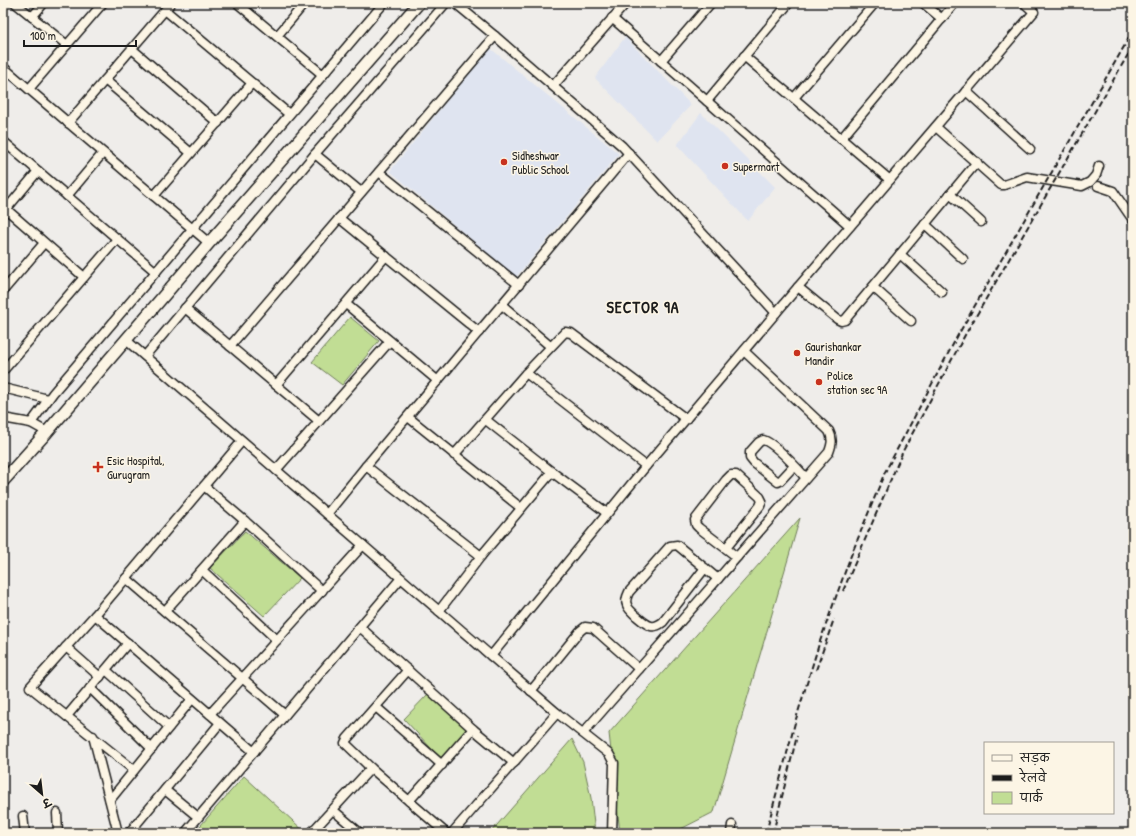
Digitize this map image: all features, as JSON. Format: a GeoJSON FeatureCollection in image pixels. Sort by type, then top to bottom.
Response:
{"type":"FeatureCollection","features":[{"type":"Feature","properties":{"kind":"street"},"geometry":{"type":"LineString","coordinates":[[15,3],[66,45]]}},
{"type":"Feature","properties":{"kind":"street"},"geometry":{"type":"LineString","coordinates":[[32,17],[44,3]]}},
{"type":"Feature","properties":{"kind":"street"},"geometry":{"type":"LineString","coordinates":[[29,89],[103,3]]}},
{"type":"Feature","properties":{"kind":"street"},"geometry":{"type":"LineString","coordinates":[[68,123],[171,3]]}},
{"type":"Feature","properties":{"kind":"street"},"geometry":{"type":"LineString","coordinates":[[237,3],[323,75]]}},
{"type":"Feature","properties":{"kind":"street"},"geometry":{"type":"LineString","coordinates":[[277,36],[305,3]]}},
{"type":"Feature","properties":{"kind":"street"},"geometry":{"type":"LineString","coordinates":[[31,423],[48,399],[384,3]]}},
{"type":"Feature","properties":{"kind":"street"},"geometry":{"type":"LineString","coordinates":[[3,482],[419,3]]}},
{"type":"Feature","properties":{"kind":"street"},"geometry":{"type":"LineString","coordinates":[[144,356],[315,154],[446,3]]}},
{"type":"Feature","properties":{"kind":"street"},"geometry":{"type":"LineString","coordinates":[[455,3],[629,153],[776,313]]}},
{"type":"Feature","properties":{"kind":"street"},"geometry":{"type":"LineString","coordinates":[[553,86],[626,3]]}},
{"type":"Feature","properties":{"kind":"street"},"geometry":{"type":"LineString","coordinates":[[661,61],[711,3]]}},
{"type":"Feature","properties":{"kind":"street"},"geometry":{"type":"LineString","coordinates":[[707,101],[789,3]]}},
{"type":"Feature","properties":{"kind":"street"},"geometry":{"type":"LineString","coordinates":[[794,98],[875,3]]}},
{"type":"Feature","properties":{"kind":"street"},"geometry":{"type":"LineString","coordinates":[[924,3],[942,19]]}},
{"type":"Feature","properties":{"kind":"street"},"geometry":{"type":"LineString","coordinates":[[841,139],[955,3]]}},
{"type":"Feature","properties":{"kind":"street"},"geometry":{"type":"LineString","coordinates":[[491,656],[646,466],[1034,12],[1024,3]]}},
{"type":"Feature","properties":{"kind":"street"},"geometry":{"type":"LineString","coordinates":[[165,10],[289,114]]}},
{"type":"Feature","properties":{"kind":"street"},"geometry":{"type":"LineString","coordinates":[[612,18],[850,226]]}},
{"type":"Feature","properties":{"kind":"street"},"geometry":{"type":"LineString","coordinates":[[230,346],[495,36]]}},
{"type":"Feature","properties":{"kind":"street"},"geometry":{"type":"LineString","coordinates":[[132,49],[218,122]]}},
{"type":"Feature","properties":{"kind":"street"},"geometry":{"type":"LineString","coordinates":[[744,56],[890,180]]}},
{"type":"Feature","properties":{"kind":"street"},"geometry":{"type":"LineString","coordinates":[[3,67],[209,243]]}},
{"type":"Feature","properties":{"kind":"street"},"geometry":{"type":"LineString","coordinates":[[105,80],[191,153]]}},
{"type":"Feature","properties":{"kind":"street"},"geometry":{"type":"LineString","coordinates":[[154,196],[252,83]]}},
{"type":"Feature","properties":{"kind":"street"},"geometry":{"type":"LineString","coordinates":[[966,91],[1030,149]]}},
{"type":"Feature","properties":{"kind":"street"},"geometry":{"type":"LineString","coordinates":[[936,127],[1003,185],[1028,177],[1082,186],[1090,182],[1096,175],[1099,166]]}},
{"type":"Feature","properties":{"kind":"street"},"geometry":{"type":"LineString","coordinates":[[3,141],[156,272]]}},
{"type":"Feature","properties":{"kind":"street"},"geometry":{"type":"LineString","coordinates":[[67,196],[103,153]]}},
{"type":"Feature","properties":{"kind":"street"},"geometry":{"type":"LineString","coordinates":[[327,514],[629,153]]}},
{"type":"Feature","properties":{"kind":"street"},"geometry":{"type":"LineString","coordinates":[[315,154],[361,192]]}},
{"type":"Feature","properties":{"kind":"street"},"geometry":{"type":"LineString","coordinates":[[798,287],[841,321],[848,318],[977,162]]}},
{"type":"Feature","properties":{"kind":"street"},"geometry":{"type":"LineString","coordinates":[[38,171],[5,211],[84,277]]}},
{"type":"Feature","properties":{"kind":"street"},"geometry":{"type":"LineString","coordinates":[[379,172],[519,285]]}},
{"type":"Feature","properties":{"kind":"street"},"geometry":{"type":"LineString","coordinates":[[1102,187],[1113,191],[1133,220]]}},
{"type":"Feature","properties":{"kind":"street"},"geometry":{"type":"LineString","coordinates":[[950,194],[981,222]]}},
{"type":"Feature","properties":{"kind":"street"},"geometry":{"type":"LineString","coordinates":[[339,218],[479,332]]}},
{"type":"Feature","properties":{"kind":"street"},"geometry":{"type":"LineString","coordinates":[[925,224],[963,259]]}},
{"type":"Feature","properties":{"kind":"street"},"geometry":{"type":"LineString","coordinates":[[3,371],[117,239]]}},
{"type":"Feature","properties":{"kind":"street"},"geometry":{"type":"LineString","coordinates":[[3,291],[44,243]]}},
{"type":"Feature","properties":{"kind":"street"},"geometry":{"type":"LineString","coordinates":[[900,254],[942,292]]}},
{"type":"Feature","properties":{"kind":"street"},"geometry":{"type":"LineString","coordinates":[[276,385],[386,256]]}},
{"type":"Feature","properties":{"kind":"street"},"geometry":{"type":"LineString","coordinates":[[873,288],[911,321]]}},
{"type":"Feature","properties":{"kind":"street"},"geometry":{"type":"LineString","coordinates":[[346,304],[438,380]]}},
{"type":"Feature","properties":{"kind":"street"},"geometry":{"type":"LineString","coordinates":[[502,305],[550,346]]}},
{"type":"Feature","properties":{"kind":"street"},"geometry":{"type":"LineString","coordinates":[[185,308],[319,421]]}},
{"type":"Feature","properties":{"kind":"street"},"geometry":{"type":"LineString","coordinates":[[454,455],[550,346],[565,332],[571,333],[686,419]]}},
{"type":"Feature","properties":{"kind":"street"},"geometry":{"type":"LineString","coordinates":[[126,340],[491,656],[609,754],[614,763],[612,833]]}},
{"type":"Feature","properties":{"kind":"street"},"geometry":{"type":"LineString","coordinates":[[276,470],[390,341]]}},
{"type":"Feature","properties":{"kind":"street"},"geometry":{"type":"LineString","coordinates":[[583,733],[829,452],[832,445],[832,437],[828,431],[744,351]]}},
{"type":"Feature","properties":{"kind":"street"},"geometry":{"type":"LineString","coordinates":[[526,373],[646,466]]}},
{"type":"Feature","properties":{"kind":"street"},"geometry":{"type":"LineString","coordinates":[[3,388],[48,399]]}},
{"type":"Feature","properties":{"kind":"street"},"geometry":{"type":"LineString","coordinates":[[408,417],[521,508]]}},
{"type":"Feature","properties":{"kind":"street"},"geometry":{"type":"LineString","coordinates":[[3,418],[31,423],[48,432]]}},
{"type":"Feature","properties":{"kind":"street"},"geometry":{"type":"LineString","coordinates":[[486,420],[607,513]]}},
{"type":"Feature","properties":{"kind":"street"},"geometry":{"type":"LineString","coordinates":[[794,466],[778,482],[754,463],[750,458],[750,452],[759,442],[763,440],[767,441],[794,466],[806,478]]}},
{"type":"Feature","properties":{"kind":"street"},"geometry":{"type":"LineString","coordinates":[[134,770],[30,687],[95,615],[242,441]]}},
{"type":"Feature","properties":{"kind":"street"},"geometry":{"type":"LineString","coordinates":[[366,466],[481,556]]}},
{"type":"Feature","properties":{"kind":"street"},"geometry":{"type":"LineString","coordinates":[[439,611],[481,556],[552,472]]}},
{"type":"Feature","properties":{"kind":"street"},"geometry":{"type":"LineString","coordinates":[[726,548],[760,506],[762,501],[760,497],[736,475],[731,476],[726,480],[695,520],[696,525],[699,528],[737,557]]}},
{"type":"Feature","properties":{"kind":"street"},"geometry":{"type":"LineString","coordinates":[[204,486],[322,591]]}},
{"type":"Feature","properties":{"kind":"street"},"geometry":{"type":"LineString","coordinates":[[165,611],[245,521]]}},
{"type":"Feature","properties":{"kind":"street"},"geometry":{"type":"LineString","coordinates":[[210,714],[363,545]]}},
{"type":"Feature","properties":{"kind":"street"},"geometry":{"type":"LineString","coordinates":[[705,568],[658,626],[647,625],[630,610],[627,605],[626,601],[629,592],[670,546],[677,545],[718,578]]}},
{"type":"Feature","properties":{"kind":"street"},"geometry":{"type":"LineString","coordinates":[[202,570],[277,640]]}},
{"type":"Feature","properties":{"kind":"street"},"geometry":{"type":"LineString","coordinates":[[126,578],[285,715]]}},
{"type":"Feature","properties":{"kind":"street"},"geometry":{"type":"LineString","coordinates":[[185,833],[401,578]]}},
{"type":"Feature","properties":{"kind":"street"},"geometry":{"type":"LineString","coordinates":[[95,615],[254,752]]}},
{"type":"Feature","properties":{"kind":"street"},"geometry":{"type":"LineString","coordinates":[[360,627],[473,729],[514,763]]}},
{"type":"Feature","properties":{"kind":"street"},"geometry":{"type":"LineString","coordinates":[[531,690],[585,627],[593,628],[638,669]]}},
{"type":"Feature","properties":{"kind":"street"},"geometry":{"type":"LineString","coordinates":[[67,716],[128,643]]}},
{"type":"Feature","properties":{"kind":"street"},"geometry":{"type":"LineString","coordinates":[[66,647],[100,677]]}},
{"type":"Feature","properties":{"kind":"street"},"geometry":{"type":"LineString","coordinates":[[106,670],[169,727]]}},
{"type":"Feature","properties":{"kind":"street"},"geometry":{"type":"LineString","coordinates":[[408,670],[345,743],[370,768],[446,833]]}},
{"type":"Feature","properties":{"kind":"street"},"geometry":{"type":"LineString","coordinates":[[90,688],[152,749]]}},
{"type":"Feature","properties":{"kind":"street"},"geometry":{"type":"LineString","coordinates":[[110,800],[192,699]]}},
{"type":"Feature","properties":{"kind":"street"},"geometry":{"type":"LineString","coordinates":[[376,707],[442,765]]}},
{"type":"Feature","properties":{"kind":"street"},"geometry":{"type":"LineString","coordinates":[[452,833],[558,713]]}},
{"type":"Feature","properties":{"kind":"street"},"geometry":{"type":"LineString","coordinates":[[129,833],[220,723]]}},
{"type":"Feature","properties":{"kind":"street"},"geometry":{"type":"LineString","coordinates":[[409,801],[473,729]]}},
{"type":"Feature","properties":{"kind":"street"},"geometry":{"type":"LineString","coordinates":[[93,736],[118,833]]}},
{"type":"Feature","properties":{"kind":"street"},"geometry":{"type":"LineString","coordinates":[[311,833],[370,768]]}},
{"type":"Feature","properties":{"kind":"street"},"geometry":{"type":"LineString","coordinates":[[164,790],[198,818]]}},
{"type":"Feature","properties":{"kind":"street"},"geometry":{"type":"LineString","coordinates":[[333,810],[360,833]]}},
{"type":"Feature","properties":{"kind":"street"},"geometry":{"type":"LineString","coordinates":[[57,813],[58,833]]}},
{"type":"Feature","properties":{"kind":"street"},"geometry":{"type":"LineString","coordinates":[[22,816],[25,833]]}},
{"type":"Feature","properties":{"kind":"shaded area"},"geometry":{"type":"Polygon","coordinates":[[[625,37],[691,105],[657,141],[595,78],[625,37]]]}},
{"type":"Feature","properties":{"kind":"shaded area","name":"Sidheshwar Public School"},"geometry":{"type":"Polygon","coordinates":[[[490,48],[619,154],[516,277],[390,171],[490,48]]]}},
{"type":"Feature","properties":{"kind":"shaded area","name":"Supermart"},"geometry":{"type":"Polygon","coordinates":[[[701,113],[775,187],[748,221],[677,145],[701,113]]]}},
{"type":"Feature","properties":{"kind":"green space"},"geometry":{"type":"Polygon","coordinates":[[[350,317],[379,341],[342,385],[312,362],[350,317]]]}},
{"type":"Feature","properties":{"kind":"green space"},"geometry":{"type":"Polygon","coordinates":[[[800,518],[714,812],[673,833],[620,833],[609,733],[800,518]]]}},
{"type":"Feature","properties":{"kind":"green space"},"geometry":{"type":"Polygon","coordinates":[[[245,531],[300,578],[264,616],[210,568],[245,531]]]}},
{"type":"Feature","properties":{"kind":"green space"},"geometry":{"type":"Polygon","coordinates":[[[428,694],[470,729],[442,760],[404,719],[428,694]]]}},
{"type":"Feature","properties":{"kind":"green space"},"geometry":{"type":"Polygon","coordinates":[[[572,739],[583,762],[591,798],[595,833],[490,833],[572,739]]]}},
{"type":"Feature","properties":{"kind":"green space"},"geometry":{"type":"Polygon","coordinates":[[[244,776],[306,833],[194,833],[244,776]]]}},
{"type":"Feature","properties":{"kind":"railway"},"geometry":{"type":"LineString","coordinates":[[766,833],[796,719],[819,644],[850,558],[885,472],[958,335],[1133,31]]}},
{"type":"Feature","properties":{"kind":"railway"},"geometry":{"type":"LineString","coordinates":[[843,591],[903,451],[965,335],[1133,46]]}},
{"type":"Feature","properties":{"kind":"railway"},"geometry":{"type":"LineString","coordinates":[[816,670],[834,619]]}},
{"type":"Feature","properties":{"kind":"railway"},"geometry":{"type":"LineString","coordinates":[[773,833],[797,736]]}},
{"type":"Feature","properties":{"kind":"place","name":"Sidheshwar Public School"},"geometry":{"type":"Point","coordinates":[504,162]}},
{"type":"Feature","properties":{"kind":"place","name":"Supermart"},"geometry":{"type":"Point","coordinates":[725,166]}},
{"type":"Feature","properties":{"kind":"place","name":"Gaurishankar Mandir"},"geometry":{"type":"Point","coordinates":[797,353]}},
{"type":"Feature","properties":{"kind":"place","name":"Police station sec 9A"},"geometry":{"type":"Point","coordinates":[819,382]}},
{"type":"Feature","properties":{"kind":"place","name":"Esic Hospital, Gurugram"},"geometry":{"type":"Point","coordinates":[98,467]}},
{"type":"Feature","properties":{"kind":"district","name":"SECTOR 9A"},"geometry":{"type":"Point","coordinates":[643,307]}}]}
